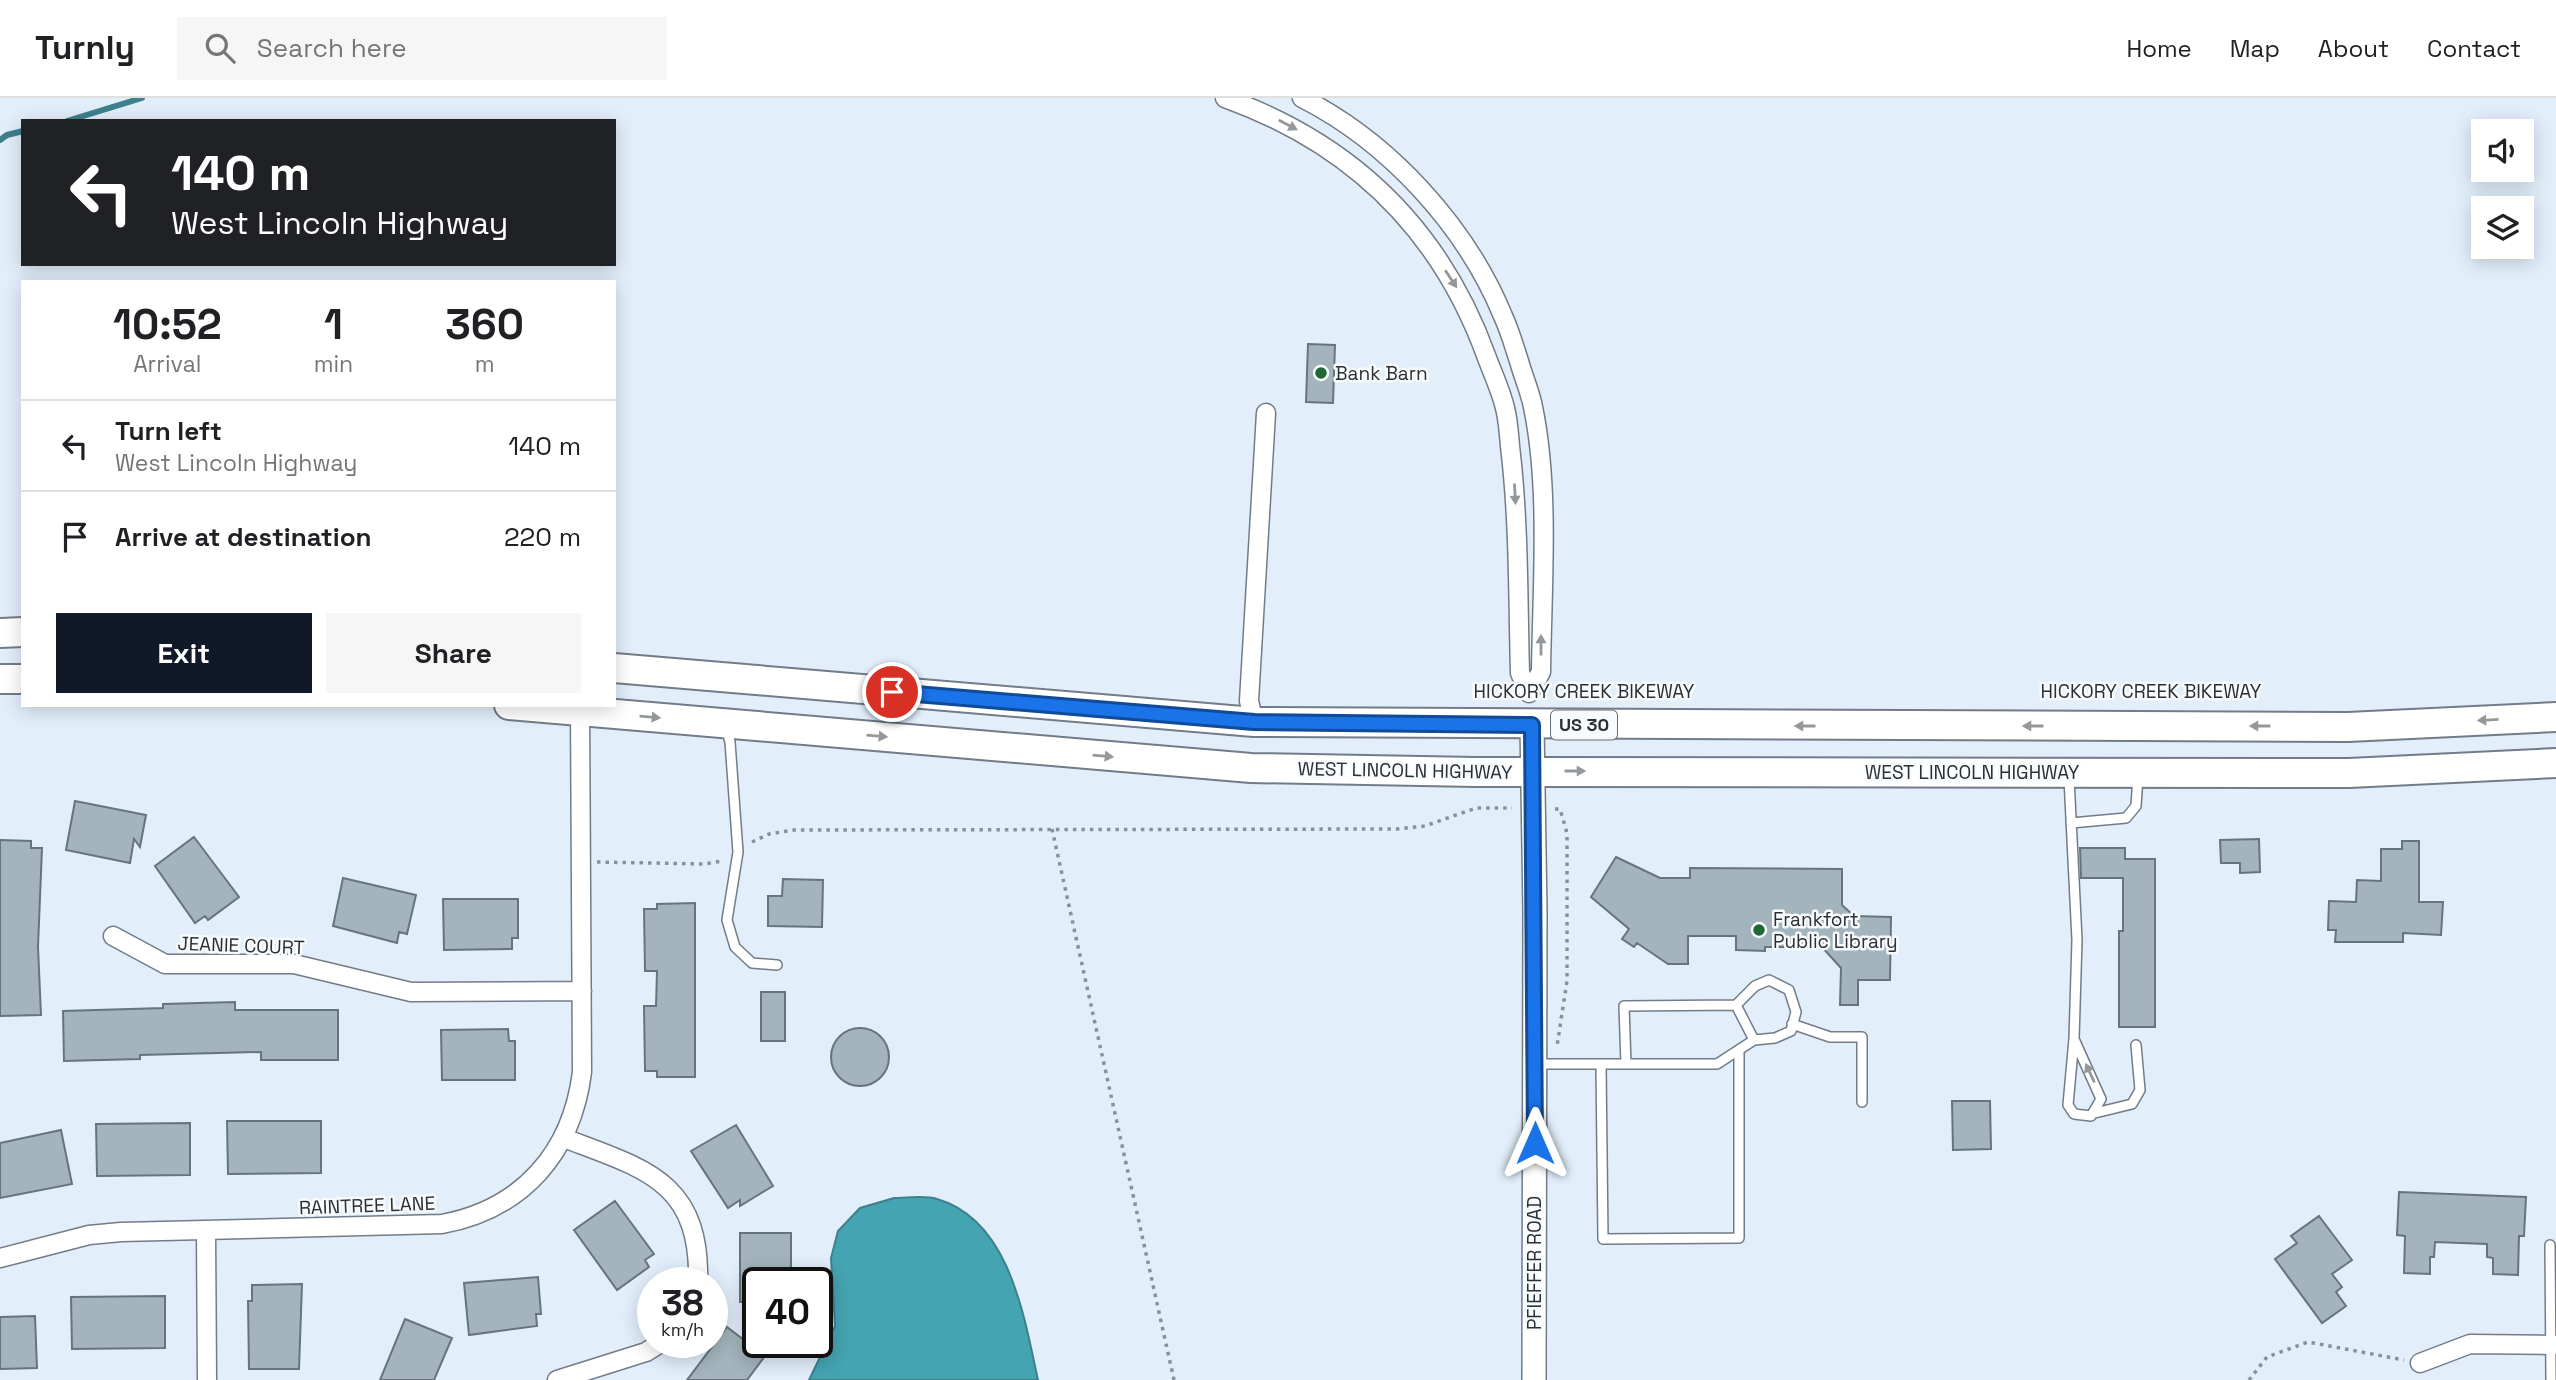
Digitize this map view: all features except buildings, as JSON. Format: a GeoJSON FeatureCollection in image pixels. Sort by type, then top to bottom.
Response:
{"type":"FeatureCollection","features":[{"type":"Feature","properties":{"kind":"main road"},"geometry":{"type":"LineString","coordinates":[[0,633],[21,632]]}},
{"type":"Feature","properties":{"kind":"main road","name":"US 30"},"geometry":{"type":"LineString","coordinates":[[616,668],[1254,722],[2348,727],[2556,717]]}},
{"type":"Feature","properties":{"kind":"main road"},"geometry":{"type":"LineString","coordinates":[[0,679],[21,678]]}},
{"type":"Feature","properties":{"kind":"main road","name":"WEST LINCOLN HIGHWAY"},"geometry":{"type":"LineString","coordinates":[[556,707],[1251,768],[2349,773],[2556,763]]}},
{"type":"Feature","properties":{"kind":"street"},"geometry":{"type":"LineString","coordinates":[[1225,98],[1260,111],[1316,140],[1368,179],[1412,223],[1455,282],[1479,335],[1505,407],[1515,487],[1520,673],[1529,693],[1532,725]]}},
{"type":"Feature","properties":{"kind":"street"},"geometry":{"type":"LineString","coordinates":[[1302,98],[1369,141],[1408,178],[1448,223],[1485,279],[1504,316],[1533,406],[1542,478],[1541,671],[1529,693]]}},
{"type":"Feature","properties":{"kind":"street"},"geometry":{"type":"LineString","coordinates":[[1254,722],[1249,701],[1266,413]]}},
{"type":"Feature","properties":{"kind":"street","name":"RAINTREE LANE"},"geometry":{"type":"LineString","coordinates":[[0,1258],[89,1235],[421,1226],[461,1220],[516,1194],[552,1158],[564,1138],[575,1110],[582,1072],[580,708]]}},
{"type":"Feature","properties":{"kind":"street","name":"PFIEFFER ROAD"},"geometry":{"type":"LineString","coordinates":[[1532,725],[1545,1064],[1534,1380]]}},
{"type":"Feature","properties":{"kind":"street","name":"JEANIE COURT"},"geometry":{"type":"LineString","coordinates":[[113,936],[165,964],[294,964],[411,992],[582,991]]}},
{"type":"Feature","properties":{"kind":"street"},"geometry":{"type":"LineString","coordinates":[[564,1138],[631,1163],[678,1196],[691,1226],[698,1267]]}},
{"type":"Feature","properties":{"kind":"street"},"geometry":{"type":"LineString","coordinates":[[206,1231],[207,1380]]}},
{"type":"Feature","properties":{"kind":"street"},"geometry":{"type":"LineString","coordinates":[[2420,1363],[2470,1344],[2553,1345]]}},
{"type":"Feature","properties":{"kind":"street"},"geometry":{"type":"LineString","coordinates":[[557,1380],[637,1355]]}},
{"type":"Feature","properties":{"kind":"lane"},"geometry":{"type":"LineString","coordinates":[[725,723],[730,741],[738,852],[727,920],[735,947],[752,963],[777,965]]}},
{"type":"Feature","properties":{"kind":"lane"},"geometry":{"type":"LineString","coordinates":[[2069,772],[2077,940],[2074,1039],[2068,1105],[2074,1114],[2091,1116],[2132,1104],[2140,1090],[2136,1045]]}},
{"type":"Feature","properties":{"kind":"lane"},"geometry":{"type":"LineString","coordinates":[[2071,823],[2126,818],[2136,806],[2138,772]]}},
{"type":"Feature","properties":{"kind":"lane"},"geometry":{"type":"LineString","coordinates":[[1545,1064],[1601,1065],[1717,1064],[1754,1040],[1776,1038],[1791,1031],[1796,1012],[1789,990],[1769,980],[1755,986],[1735,1005],[1625,1006],[1626,1064]]}},
{"type":"Feature","properties":{"kind":"lane"},"geometry":{"type":"LineString","coordinates":[[1735,1005],[1754,1040]]}},
{"type":"Feature","properties":{"kind":"lane"},"geometry":{"type":"LineString","coordinates":[[1792,1024],[1830,1037],[1862,1037],[1862,1102]]}},
{"type":"Feature","properties":{"kind":"lane"},"geometry":{"type":"LineString","coordinates":[[2074,1039],[2101,1099],[2095,1113]]}},
{"type":"Feature","properties":{"kind":"lane"},"geometry":{"type":"LineString","coordinates":[[1601,1065],[1603,1239],[1739,1238],[1740,1050]]}},
{"type":"Feature","properties":{"kind":"lane"},"geometry":{"type":"LineString","coordinates":[[2550,1245],[2553,1345],[2551,1380]]}},
{"type":"Feature","properties":{"kind":"path"},"geometry":{"type":"LineString","coordinates":[[581,862],[719,862],[769,834],[794,830],[1396,829],[1425,826],[1476,808]]}},
{"type":"Feature","properties":{"kind":"path"},"geometry":{"type":"LineString","coordinates":[[1545,1064],[1567,981],[1567,833],[1560,809]]}},
{"type":"Feature","properties":{"kind":"path"},"geometry":{"type":"LineString","coordinates":[[1052,829],[1174,1380]]}},
{"type":"Feature","properties":{"kind":"path"},"geometry":{"type":"LineString","coordinates":[[2249,1380],[2267,1357],[2308,1342],[2420,1363]]}},
{"type":"Feature","properties":{"kind":"water"},"geometry":{"type":"Polygon","coordinates":[[[894,1198],[932,1198],[962,1210],[982,1227],[1010,1274],[1027,1328],[1038,1380],[809,1380],[820,1358],[833,1358],[835,1326],[831,1258],[838,1231],[860,1208],[894,1198]]]}},
{"type":"Feature","properties":{"kind":"waterway"},"geometry":{"type":"LineString","coordinates":[[74,119],[142,98]]}},
{"type":"Feature","properties":{"kind":"waterway"},"geometry":{"type":"LineString","coordinates":[[0,140],[21,132]]}},
{"type":"Feature","properties":{"kind":"place","name":"Bank Barn"},"geometry":{"type":"Point","coordinates":[1321,373]}},
{"type":"Feature","properties":{"kind":"place","name":"Frankfort Public Library"},"geometry":{"type":"Point","coordinates":[1759,930]}},
{"type":"Feature","properties":{"kind":"route"},"geometry":{"type":"LineString","coordinates":[[892,692],[1254,722],[1532,725],[1535,1143]]}}]}
